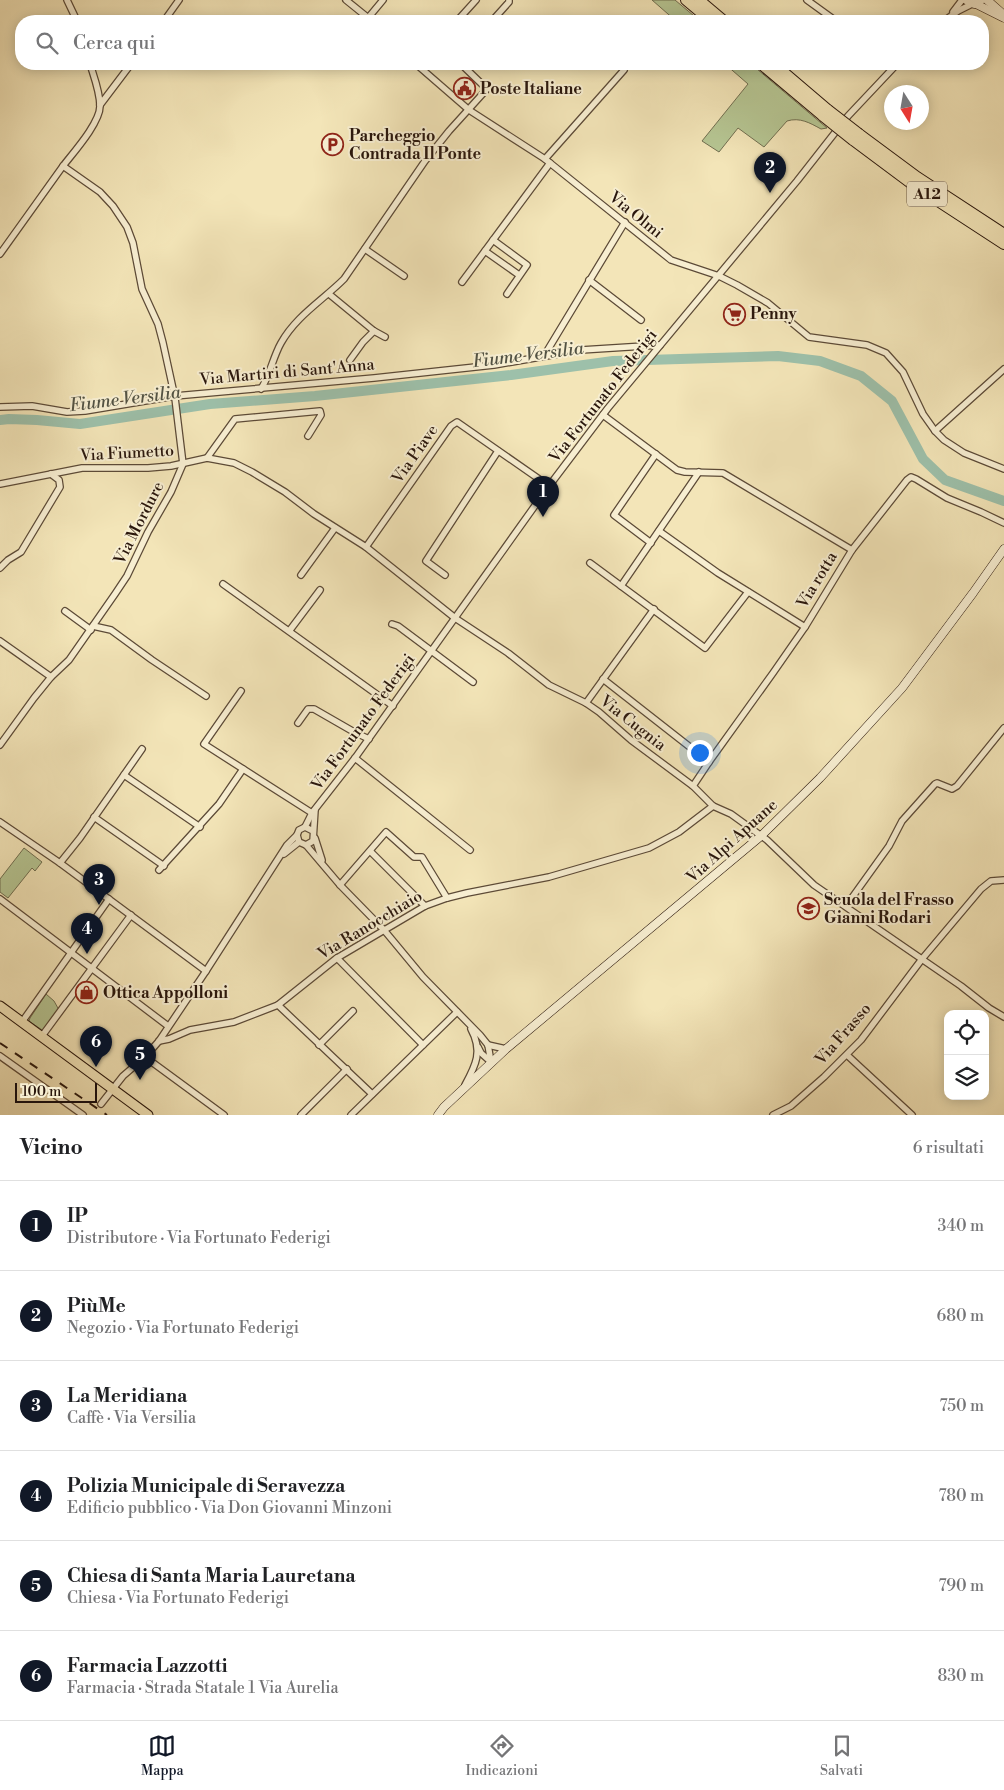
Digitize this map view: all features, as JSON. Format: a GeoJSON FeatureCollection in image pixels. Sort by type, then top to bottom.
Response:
{"type":"FeatureCollection","features":[{"type":"Feature","properties":{"kind":"highway"},"geometry":{"type":"LineString","coordinates":[[686,0],[704,15]]}},
{"type":"Feature","properties":{"kind":"highway"},"geometry":{"type":"LineString","coordinates":[[699,0],[717,15]]}},
{"type":"Feature","properties":{"kind":"highway","name":"A12"},"geometry":{"type":"LineString","coordinates":[[769,70],[826,113],[912,184],[1004,244]]}},
{"type":"Feature","properties":{"kind":"highway","name":"A12"},"geometry":{"type":"LineString","coordinates":[[780,70],[826,113]]}},
{"type":"Feature","properties":{"kind":"highway","name":"A12"},"geometry":{"type":"LineString","coordinates":[[856,137],[1004,234]]}},
{"type":"Feature","properties":{"kind":"main road"},"geometry":{"type":"LineString","coordinates":[[987,0],[1004,17]]}},
{"type":"Feature","properties":{"kind":"main road"},"geometry":{"type":"LineString","coordinates":[[974,2],[1004,17]]}},
{"type":"Feature","properties":{"kind":"main road","name":"Via Alpi Apuane"},"geometry":{"type":"LineString","coordinates":[[438,1115],[491,1062],[761,836],[820,778],[902,688],[1004,549]]}},
{"type":"Feature","properties":{"kind":"main road"},"geometry":{"type":"LineString","coordinates":[[0,1006],[148,1115]]}},
{"type":"Feature","properties":{"kind":"street"},"geometry":{"type":"LineString","coordinates":[[67,0],[74,15]]}},
{"type":"Feature","properties":{"kind":"street"},"geometry":{"type":"LineString","coordinates":[[168,15],[179,0]]}},
{"type":"Feature","properties":{"kind":"street"},"geometry":{"type":"LineString","coordinates":[[346,0],[365,15]]}},
{"type":"Feature","properties":{"kind":"street"},"geometry":{"type":"LineString","coordinates":[[373,15],[383,0]]}},
{"type":"Feature","properties":{"kind":"street"},"geometry":{"type":"LineString","coordinates":[[462,15],[476,0]]}},
{"type":"Feature","properties":{"kind":"street"},"geometry":{"type":"LineString","coordinates":[[497,15],[509,0]]}},
{"type":"Feature","properties":{"kind":"street"},"geometry":{"type":"LineString","coordinates":[[806,0],[827,15]]}},
{"type":"Feature","properties":{"kind":"street"},"geometry":{"type":"LineString","coordinates":[[951,15],[962,0]]}},
{"type":"Feature","properties":{"kind":"street"},"geometry":{"type":"LineString","coordinates":[[952,15],[974,2]]}},
{"type":"Feature","properties":{"kind":"street"},"geometry":{"type":"LineString","coordinates":[[0,254],[87,135],[99,114],[100,106],[91,70]]}},
{"type":"Feature","properties":{"kind":"street"},"geometry":{"type":"LineString","coordinates":[[100,106],[127,70]]}},
{"type":"Feature","properties":{"kind":"street","name":"Via Olmi"},"geometry":{"type":"LineString","coordinates":[[423,70],[469,110],[547,161],[671,260],[719,276],[768,303],[809,337],[867,345],[886,353],[903,372],[923,414],[944,440],[964,454],[1004,469]]}},
{"type":"Feature","properties":{"kind":"street"},"geometry":{"type":"LineString","coordinates":[[260,389],[267,379],[271,364],[286,335],[349,272],[425,161],[487,89],[467,70]]}},
{"type":"Feature","properties":{"kind":"street"},"geometry":{"type":"LineString","coordinates":[[462,282],[547,161],[624,70]]}},
{"type":"Feature","properties":{"kind":"street","name":"Via Fortunato Federigi"},"geometry":{"type":"LineString","coordinates":[[241,691],[204,744],[313,811],[369,739],[603,415],[719,276],[848,116],[889,70]]}},
{"type":"Feature","properties":{"kind":"street"},"geometry":{"type":"LineString","coordinates":[[63,166],[100,192],[113,206],[127,227],[133,243],[142,289],[161,334],[175,397],[183,464]]}},
{"type":"Feature","properties":{"kind":"street"},"geometry":{"type":"LineString","coordinates":[[544,356],[625,222]]}},
{"type":"Feature","properties":{"kind":"street"},"geometry":{"type":"LineString","coordinates":[[493,240],[527,265],[507,294]]}},
{"type":"Feature","properties":{"kind":"street"},"geometry":{"type":"LineString","coordinates":[[365,249],[404,276]]}},
{"type":"Feature","properties":{"kind":"street"},"geometry":{"type":"LineString","coordinates":[[485,251],[519,275]]}},
{"type":"Feature","properties":{"kind":"street"},"geometry":{"type":"LineString","coordinates":[[589,280],[641,320]]}},
{"type":"Feature","properties":{"kind":"street"},"geometry":{"type":"LineString","coordinates":[[329,294],[374,331],[385,337]]}},
{"type":"Feature","properties":{"kind":"street"},"geometry":{"type":"LineString","coordinates":[[350,360],[374,331]]}},
{"type":"Feature","properties":{"kind":"street","name":"Via Martiri di Sant'Anna"},"geometry":{"type":"LineString","coordinates":[[0,407],[23,406],[66,412],[85,411],[175,397],[494,365],[581,350],[660,345]]}},
{"type":"Feature","properties":{"kind":"street"},"geometry":{"type":"LineString","coordinates":[[935,431],[1004,369]]}},
{"type":"Feature","properties":{"kind":"street"},"geometry":{"type":"LineString","coordinates":[[207,458],[235,419],[320,411],[322,415],[308,436]]}},
{"type":"Feature","properties":{"kind":"street"},"geometry":{"type":"LineString","coordinates":[[603,415],[677,470],[723,473],[852,550]]}},
{"type":"Feature","properties":{"kind":"street","name":"Via Piave"},"geometry":{"type":"LineString","coordinates":[[366,547],[451,426],[457,422],[550,486]]}},
{"type":"Feature","properties":{"kind":"street"},"geometry":{"type":"LineString","coordinates":[[445,575],[426,561],[498,451]]}},
{"type":"Feature","properties":{"kind":"street"},"geometry":{"type":"LineString","coordinates":[[651,543],[614,515],[656,454]]}},
{"type":"Feature","properties":{"kind":"street","name":"Via Fiumetto"},"geometry":{"type":"LineString","coordinates":[[0,484],[82,468],[148,468],[183,464],[207,458],[234,463],[285,492],[335,528],[366,547],[455,618]]}},
{"type":"Feature","properties":{"kind":"street","name":"Via Mordure"},"geometry":{"type":"LineString","coordinates":[[0,745],[23,712],[69,660],[127,576],[148,532],[171,492],[183,464]]}},
{"type":"Feature","properties":{"kind":"street"},"geometry":{"type":"LineString","coordinates":[[621,586],[699,472]]}},
{"type":"Feature","properties":{"kind":"street"},"geometry":{"type":"LineString","coordinates":[[0,568],[8,560],[21,552],[60,487],[59,480],[52,474]]}},
{"type":"Feature","properties":{"kind":"street","name":"Via rotta"},"geometry":{"type":"LineString","coordinates":[[693,786],[805,627],[852,550],[878,514],[907,480],[911,478],[947,498],[1004,524]]}},
{"type":"Feature","properties":{"kind":"street"},"geometry":{"type":"LineString","coordinates":[[301,576],[335,528]]}},
{"type":"Feature","properties":{"kind":"street"},"geometry":{"type":"LineString","coordinates":[[659,531],[718,573],[805,627]]}},
{"type":"Feature","properties":{"kind":"street"},"geometry":{"type":"LineString","coordinates":[[590,562],[706,648],[748,592]]}},
{"type":"Feature","properties":{"kind":"street"},"geometry":{"type":"LineString","coordinates":[[224,584],[393,706]]}},
{"type":"Feature","properties":{"kind":"street"},"geometry":{"type":"LineString","coordinates":[[290,630],[320,590]]}},
{"type":"Feature","properties":{"kind":"street"},"geometry":{"type":"LineString","coordinates":[[586,703],[654,609]]}},
{"type":"Feature","properties":{"kind":"street"},"geometry":{"type":"LineString","coordinates":[[65,611],[92,628],[112,630],[152,660],[206,696]]}},
{"type":"Feature","properties":{"kind":"street","name":"Via Cugnia"},"geometry":{"type":"LineString","coordinates":[[455,618],[508,653],[549,685],[586,703],[599,712],[631,740],[693,786],[713,806],[731,814],[761,836],[814,885],[1004,1017]]}},
{"type":"Feature","properties":{"kind":"street"},"geometry":{"type":"LineString","coordinates":[[392,624],[398,626],[473,682]]}},
{"type":"Feature","properties":{"kind":"street"},"geometry":{"type":"LineString","coordinates":[[0,641],[52,677]]}},
{"type":"Feature","properties":{"kind":"street"},"geometry":{"type":"LineString","coordinates":[[603,679],[709,762]]}},
{"type":"Feature","properties":{"kind":"street"},"geometry":{"type":"LineString","coordinates":[[298,722],[308,709],[314,709],[369,739]]}},
{"type":"Feature","properties":{"kind":"street"},"geometry":{"type":"LineString","coordinates":[[846,906],[889,846],[902,821],[934,784],[952,789],[957,786],[1004,728]]}},
{"type":"Feature","properties":{"kind":"street"},"geometry":{"type":"LineString","coordinates":[[60,863],[142,749]]}},
{"type":"Feature","properties":{"kind":"street"},"geometry":{"type":"LineString","coordinates":[[355,758],[470,850]]}},
{"type":"Feature","properties":{"kind":"street"},"geometry":{"type":"LineString","coordinates":[[94,817],[162,868],[200,827],[228,793],[244,769]]}},
{"type":"Feature","properties":{"kind":"street"},"geometry":{"type":"LineString","coordinates":[[124,775],[200,827]]}},
{"type":"Feature","properties":{"kind":"street","name":"Via Ranocchiaio"},"geometry":{"type":"LineString","coordinates":[[159,1040],[169,1039],[190,1030],[234,1022],[278,1005],[336,958],[425,906],[447,898],[549,877],[648,848],[679,832],[713,806]]}},
{"type":"Feature","properties":{"kind":"street"},"geometry":{"type":"LineString","coordinates":[[101,1104],[112,1088],[145,1057],[159,1040],[206,971],[287,844],[297,836],[299,830],[305,827],[313,811]]}},
{"type":"Feature","properties":{"kind":"street"},"geometry":{"type":"LineString","coordinates":[[313,811],[313,831],[318,853],[326,866],[340,885],[384,930],[423,976],[488,1045],[491,1062]]}},
{"type":"Feature","properties":{"kind":"street"},"geometry":{"type":"LineString","coordinates":[[0,822],[60,863],[206,971]]}},
{"type":"Feature","properties":{"kind":"street"},"geometry":{"type":"LineString","coordinates":[[305,827],[313,831]]}},
{"type":"Feature","properties":{"kind":"street"},"geometry":{"type":"LineString","coordinates":[[340,885],[371,852],[386,832],[414,857],[422,857],[447,898]]}},
{"type":"Feature","properties":{"kind":"street"},"geometry":{"type":"LineString","coordinates":[[297,836],[302,844],[326,866]]}},
{"type":"Feature","properties":{"kind":"street"},"geometry":{"type":"LineString","coordinates":[[280,857],[302,844],[311,843],[315,838]]}},
{"type":"Feature","properties":{"kind":"street"},"geometry":{"type":"LineString","coordinates":[[371,852],[425,906]]}},
{"type":"Feature","properties":{"kind":"street","name":"Via Frasso"},"geometry":{"type":"LineString","coordinates":[[774,1115],[791,1106],[861,1040],[922,959],[985,884],[1004,880]]}},
{"type":"Feature","properties":{"kind":"street"},"geometry":{"type":"LineString","coordinates":[[0,899],[168,1026]]}},
{"type":"Feature","properties":{"kind":"street"},"geometry":{"type":"LineString","coordinates":[[22,1022],[109,899]]}},
{"type":"Feature","properties":{"kind":"street"},"geometry":{"type":"LineString","coordinates":[[42,1036],[131,915]]}},
{"type":"Feature","properties":{"kind":"street"},"geometry":{"type":"LineString","coordinates":[[336,958],[423,1045]]}},
{"type":"Feature","properties":{"kind":"street"},"geometry":{"type":"LineString","coordinates":[[278,1005],[372,1094]]}},
{"type":"Feature","properties":{"kind":"street"},"geometry":{"type":"LineString","coordinates":[[319,1044],[353,1011]]}},
{"type":"Feature","properties":{"kind":"street"},"geometry":{"type":"LineString","coordinates":[[352,1115],[457,1012]]}},
{"type":"Feature","properties":{"kind":"street"},"geometry":{"type":"LineString","coordinates":[[467,1023],[475,1036],[481,1053],[491,1062]]}},
{"type":"Feature","properties":{"kind":"street"},"geometry":{"type":"LineString","coordinates":[[488,1045],[506,1049]]}},
{"type":"Feature","properties":{"kind":"street"},"geometry":{"type":"LineString","coordinates":[[464,1088],[476,1066],[478,1048]]}},
{"type":"Feature","properties":{"kind":"street"},"geometry":{"type":"LineString","coordinates":[[847,1054],[912,1115]]}},
{"type":"Feature","properties":{"kind":"street"},"geometry":{"type":"LineString","coordinates":[[0,1056],[83,1115]]}},
{"type":"Feature","properties":{"kind":"street"},"geometry":{"type":"LineString","coordinates":[[145,1057],[224,1115]]}},
{"type":"Feature","properties":{"kind":"street"},"geometry":{"type":"LineString","coordinates":[[301,1115],[347,1069]]}},
{"type":"Feature","properties":{"kind":"green space"},"geometry":{"type":"Polygon","coordinates":[[[652,0],[675,0],[693,15],[669,15],[652,0]]]}},
{"type":"Feature","properties":{"kind":"green space"},"geometry":{"type":"Polygon","coordinates":[[[732,70],[758,70],[827,128],[821,129],[801,120],[787,121],[764,147],[738,128],[719,152],[702,141],[748,84],[732,70]]]}},
{"type":"Feature","properties":{"kind":"green space"},"geometry":{"type":"Polygon","coordinates":[[[24,848],[42,862],[35,871],[32,868],[8,898],[0,892],[0,879],[24,848]]]}},
{"type":"Feature","properties":{"kind":"green space"},"geometry":{"type":"Polygon","coordinates":[[[46,994],[54,1001],[59,1010],[45,1029],[42,1030],[29,1021],[46,994]]]}},
{"type":"Feature","properties":{"kind":"waterway","name":"Fiume Versilia"},"geometry":{"type":"LineString","coordinates":[[0,420],[37,420],[80,424],[210,404],[315,396],[511,375],[613,361],[778,356],[820,361],[861,376],[892,401],[923,459],[945,480],[1004,501]]}},
{"type":"Feature","properties":{"kind":"railway"},"geometry":{"type":"LineString","coordinates":[[0,1043],[107,1115]]}},
{"type":"Feature","properties":{"kind":"place","name":"Poste Italiane"},"geometry":{"type":"Point","coordinates":[464,89]}},
{"type":"Feature","properties":{"kind":"place","name":"Parcheggio Contrada Il Ponte"},"geometry":{"type":"Point","coordinates":[333,145]}},
{"type":"Feature","properties":{"kind":"place","name":"PiùMe"},"geometry":{"type":"Point","coordinates":[770,193]}},
{"type":"Feature","properties":{"kind":"place","name":"Penny"},"geometry":{"type":"Point","coordinates":[734,314]}},
{"type":"Feature","properties":{"kind":"place","name":"IP"},"geometry":{"type":"Point","coordinates":[543,517]}},
{"type":"Feature","properties":{"kind":"place","name":"La Meridiana"},"geometry":{"type":"Point","coordinates":[99,905]}},
{"type":"Feature","properties":{"kind":"place","name":"Scuola del Frasso Gianni Rodari"},"geometry":{"type":"Point","coordinates":[808,909]}},
{"type":"Feature","properties":{"kind":"place","name":"Polizia Municipale di Seravezza"},"geometry":{"type":"Point","coordinates":[87,954]}},
{"type":"Feature","properties":{"kind":"place","name":"Ottica Appolloni"},"geometry":{"type":"Point","coordinates":[87,993]}},
{"type":"Feature","properties":{"kind":"place","name":"Farmacia Lazzotti"},"geometry":{"type":"Point","coordinates":[96,1067]}},
{"type":"Feature","properties":{"kind":"place","name":"Chiesa di Santa Maria Lauretana"},"geometry":{"type":"Point","coordinates":[140,1080]}}]}
